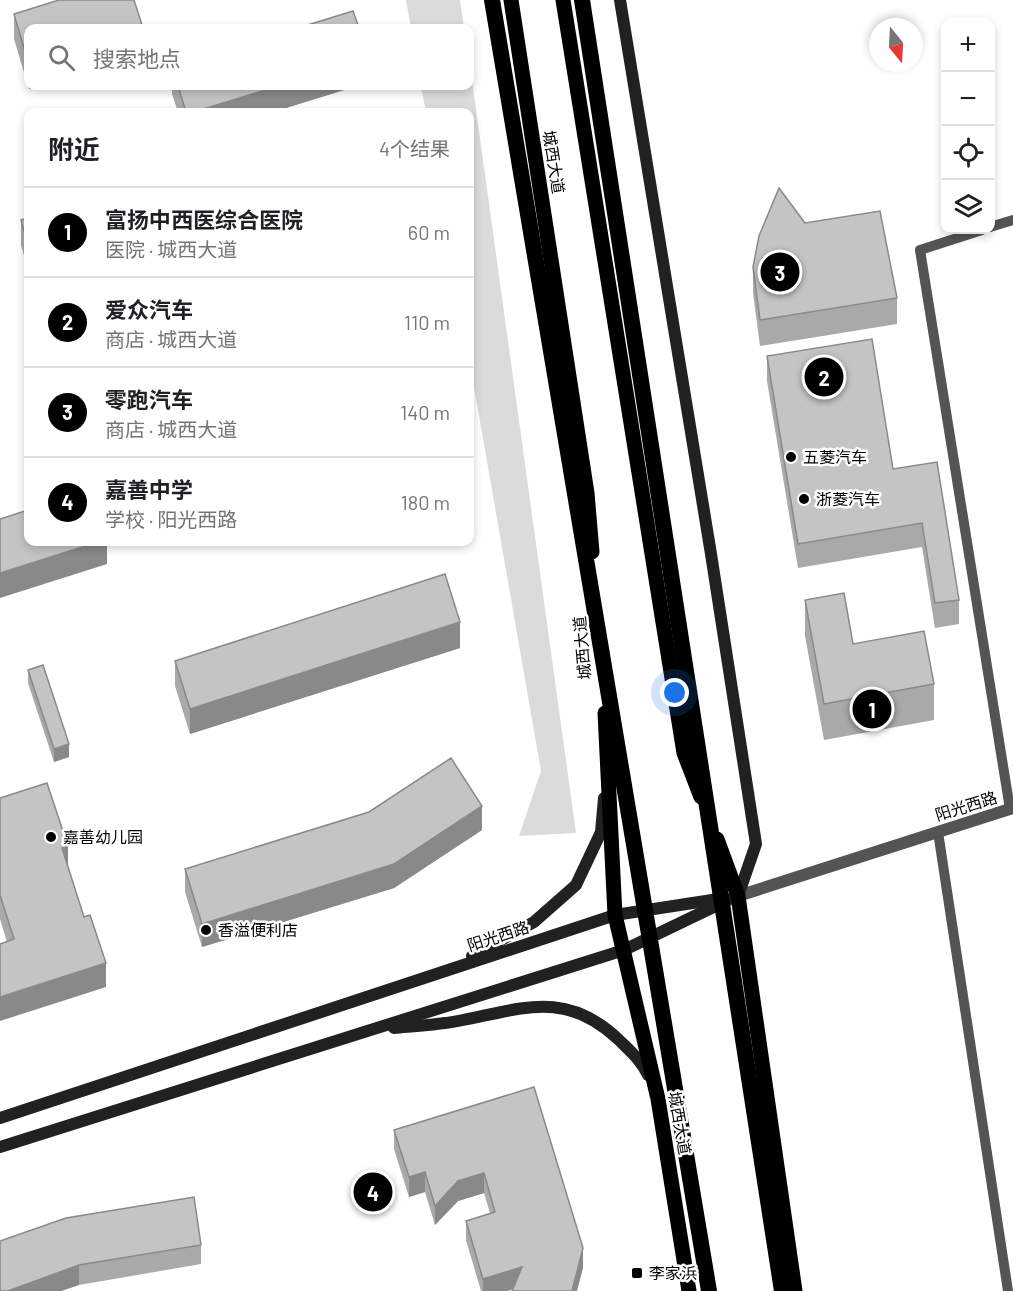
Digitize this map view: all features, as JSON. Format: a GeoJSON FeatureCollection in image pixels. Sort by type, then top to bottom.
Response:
{"type":"FeatureCollection","features":[{"type":"Feature","properties":{"kind":"highway"},"geometry":{"type":"LineString","coordinates":[[492,0],[709,1291]]}},
{"type":"Feature","properties":{"kind":"highway"},"geometry":{"type":"LineString","coordinates":[[582,0],[782,1291]]}},
{"type":"Feature","properties":{"kind":"main road","name":"城西大道"},"geometry":{"type":"LineString","coordinates":[[511,0],[587,494],[609,755],[615,915],[658,1099],[689,1291]]}},
{"type":"Feature","properties":{"kind":"main road"},"geometry":{"type":"LineString","coordinates":[[563,0],[684,753],[738,896],[795,1291]]}},
{"type":"Feature","properties":{"kind":"main road"},"geometry":{"type":"LineString","coordinates":[[0,1147],[624,951],[738,896],[756,844],[620,0]]}},
{"type":"Feature","properties":{"kind":"main road"},"geometry":{"type":"LineString","coordinates":[[446,970],[534,922],[576,885],[601,832],[609,755]]}},
{"type":"Feature","properties":{"kind":"main road","name":"阳光西路"},"geometry":{"type":"LineString","coordinates":[[0,1118],[615,915],[738,896]]}},
{"type":"Feature","properties":{"kind":"main road"},"geometry":{"type":"LineString","coordinates":[[363,1032],[460,1021],[521,1008],[552,1006],[585,1016],[608,1030],[642,1063],[658,1099]]}},
{"type":"Feature","properties":{"kind":"street","name":"阳光西路"},"geometry":{"type":"LineString","coordinates":[[738,896],[1012,808]]}},
{"type":"Feature","properties":{"kind":"lane"},"geometry":{"type":"LineString","coordinates":[[995,225],[1013,220]]}},
{"type":"Feature","properties":{"kind":"lane"},"geometry":{"type":"LineString","coordinates":[[970,234],[920,250],[1012,808]]}},
{"type":"Feature","properties":{"kind":"lane"},"geometry":{"type":"LineString","coordinates":[[938,832],[1008,1291]]}},
{"type":"Feature","properties":{"kind":"shaded area"},"geometry":{"type":"Polygon","coordinates":[[[406,0],[460,0],[463,24],[410,24],[406,0]]]}},
{"type":"Feature","properties":{"kind":"shaded area"},"geometry":{"type":"Polygon","coordinates":[[[422,90],[473,90],[576,833],[519,836],[541,771],[474,387],[474,108],[425,108],[422,90]]]}},
{"type":"Feature","properties":{"kind":"building"},"geometry":{"type":"Polygon","coordinates":[[[59,0],[134,0],[142,24],[24,24],[24,48],[14,14],[59,0]]]}},
{"type":"Feature","properties":{"kind":"building"},"geometry":{"type":"Polygon","coordinates":[[[353,11],[358,24],[311,24],[353,11]]]}},
{"type":"Feature","properties":{"kind":"building"},"geometry":{"type":"Polygon","coordinates":[[[179,90],[265,90],[207,108],[185,108],[179,90]]]}},
{"type":"Feature","properties":{"kind":"building"},"geometry":{"type":"Polygon","coordinates":[[[779,188],[805,223],[880,211],[897,298],[760,320],[753,267],[759,236],[779,188]]]}},
{"type":"Feature","properties":{"kind":"building"},"geometry":{"type":"Polygon","coordinates":[[[872,339],[893,469],[937,462],[959,600],[935,603],[922,523],[798,544],[767,356],[872,339]]]}},
{"type":"Feature","properties":{"kind":"building"},"geometry":{"type":"Polygon","coordinates":[[[24,511],[24,546],[85,546],[0,573],[0,519],[24,511]]]}},
{"type":"Feature","properties":{"kind":"building"},"geometry":{"type":"Polygon","coordinates":[[[445,574],[460,622],[190,709],[175,661],[445,574]]]}},
{"type":"Feature","properties":{"kind":"building"},"geometry":{"type":"Polygon","coordinates":[[[844,593],[853,644],[924,631],[934,684],[824,704],[805,600],[844,593]]]}},
{"type":"Feature","properties":{"kind":"building"},"geometry":{"type":"Polygon","coordinates":[[[43,665],[69,744],[54,749],[28,670],[43,665]]]}},
{"type":"Feature","properties":{"kind":"building"},"geometry":{"type":"Polygon","coordinates":[[[451,758],[482,806],[394,864],[202,924],[185,869],[369,812],[451,758]]]}},
{"type":"Feature","properties":{"kind":"building"},"geometry":{"type":"Polygon","coordinates":[[[47,783],[68,846],[62,848],[84,917],[90,915],[106,963],[0,997],[0,944],[14,939],[0,895],[0,798],[47,783]]]}},
{"type":"Feature","properties":{"kind":"building"},"geometry":{"type":"Polygon","coordinates":[[[534,1087],[583,1248],[572,1291],[512,1291],[522,1267],[483,1279],[466,1221],[495,1212],[484,1173],[458,1181],[435,1206],[425,1172],[409,1177],[394,1130],[534,1087]]]}},
{"type":"Feature","properties":{"kind":"building"},"geometry":{"type":"Polygon","coordinates":[[[194,1197],[201,1245],[79,1265],[8,1291],[0,1291],[0,1241],[66,1218],[194,1197]]]}},
{"type":"Feature","properties":{"kind":"place","name":"零跑汽车"},"geometry":{"type":"Point","coordinates":[780,272]}},
{"type":"Feature","properties":{"kind":"place","name":"爱众汽车"},"geometry":{"type":"Point","coordinates":[824,377]}},
{"type":"Feature","properties":{"kind":"place","name":"五菱汽车"},"geometry":{"type":"Point","coordinates":[791,457]}},
{"type":"Feature","properties":{"kind":"place","name":"浙菱汽车"},"geometry":{"type":"Point","coordinates":[804,499]}},
{"type":"Feature","properties":{"kind":"place","name":"富扬中西医综合医院"},"geometry":{"type":"Point","coordinates":[872,709]}},
{"type":"Feature","properties":{"kind":"place","name":"嘉善幼儿园"},"geometry":{"type":"Point","coordinates":[51,837]}},
{"type":"Feature","properties":{"kind":"place","name":"香溢便利店"},"geometry":{"type":"Point","coordinates":[206,930]}},
{"type":"Feature","properties":{"kind":"place","name":"嘉善中学"},"geometry":{"type":"Point","coordinates":[373,1192]}},
{"type":"Feature","properties":{"kind":"place","name":"李家浜"},"geometry":{"type":"Point","coordinates":[637,1273]}}]}
